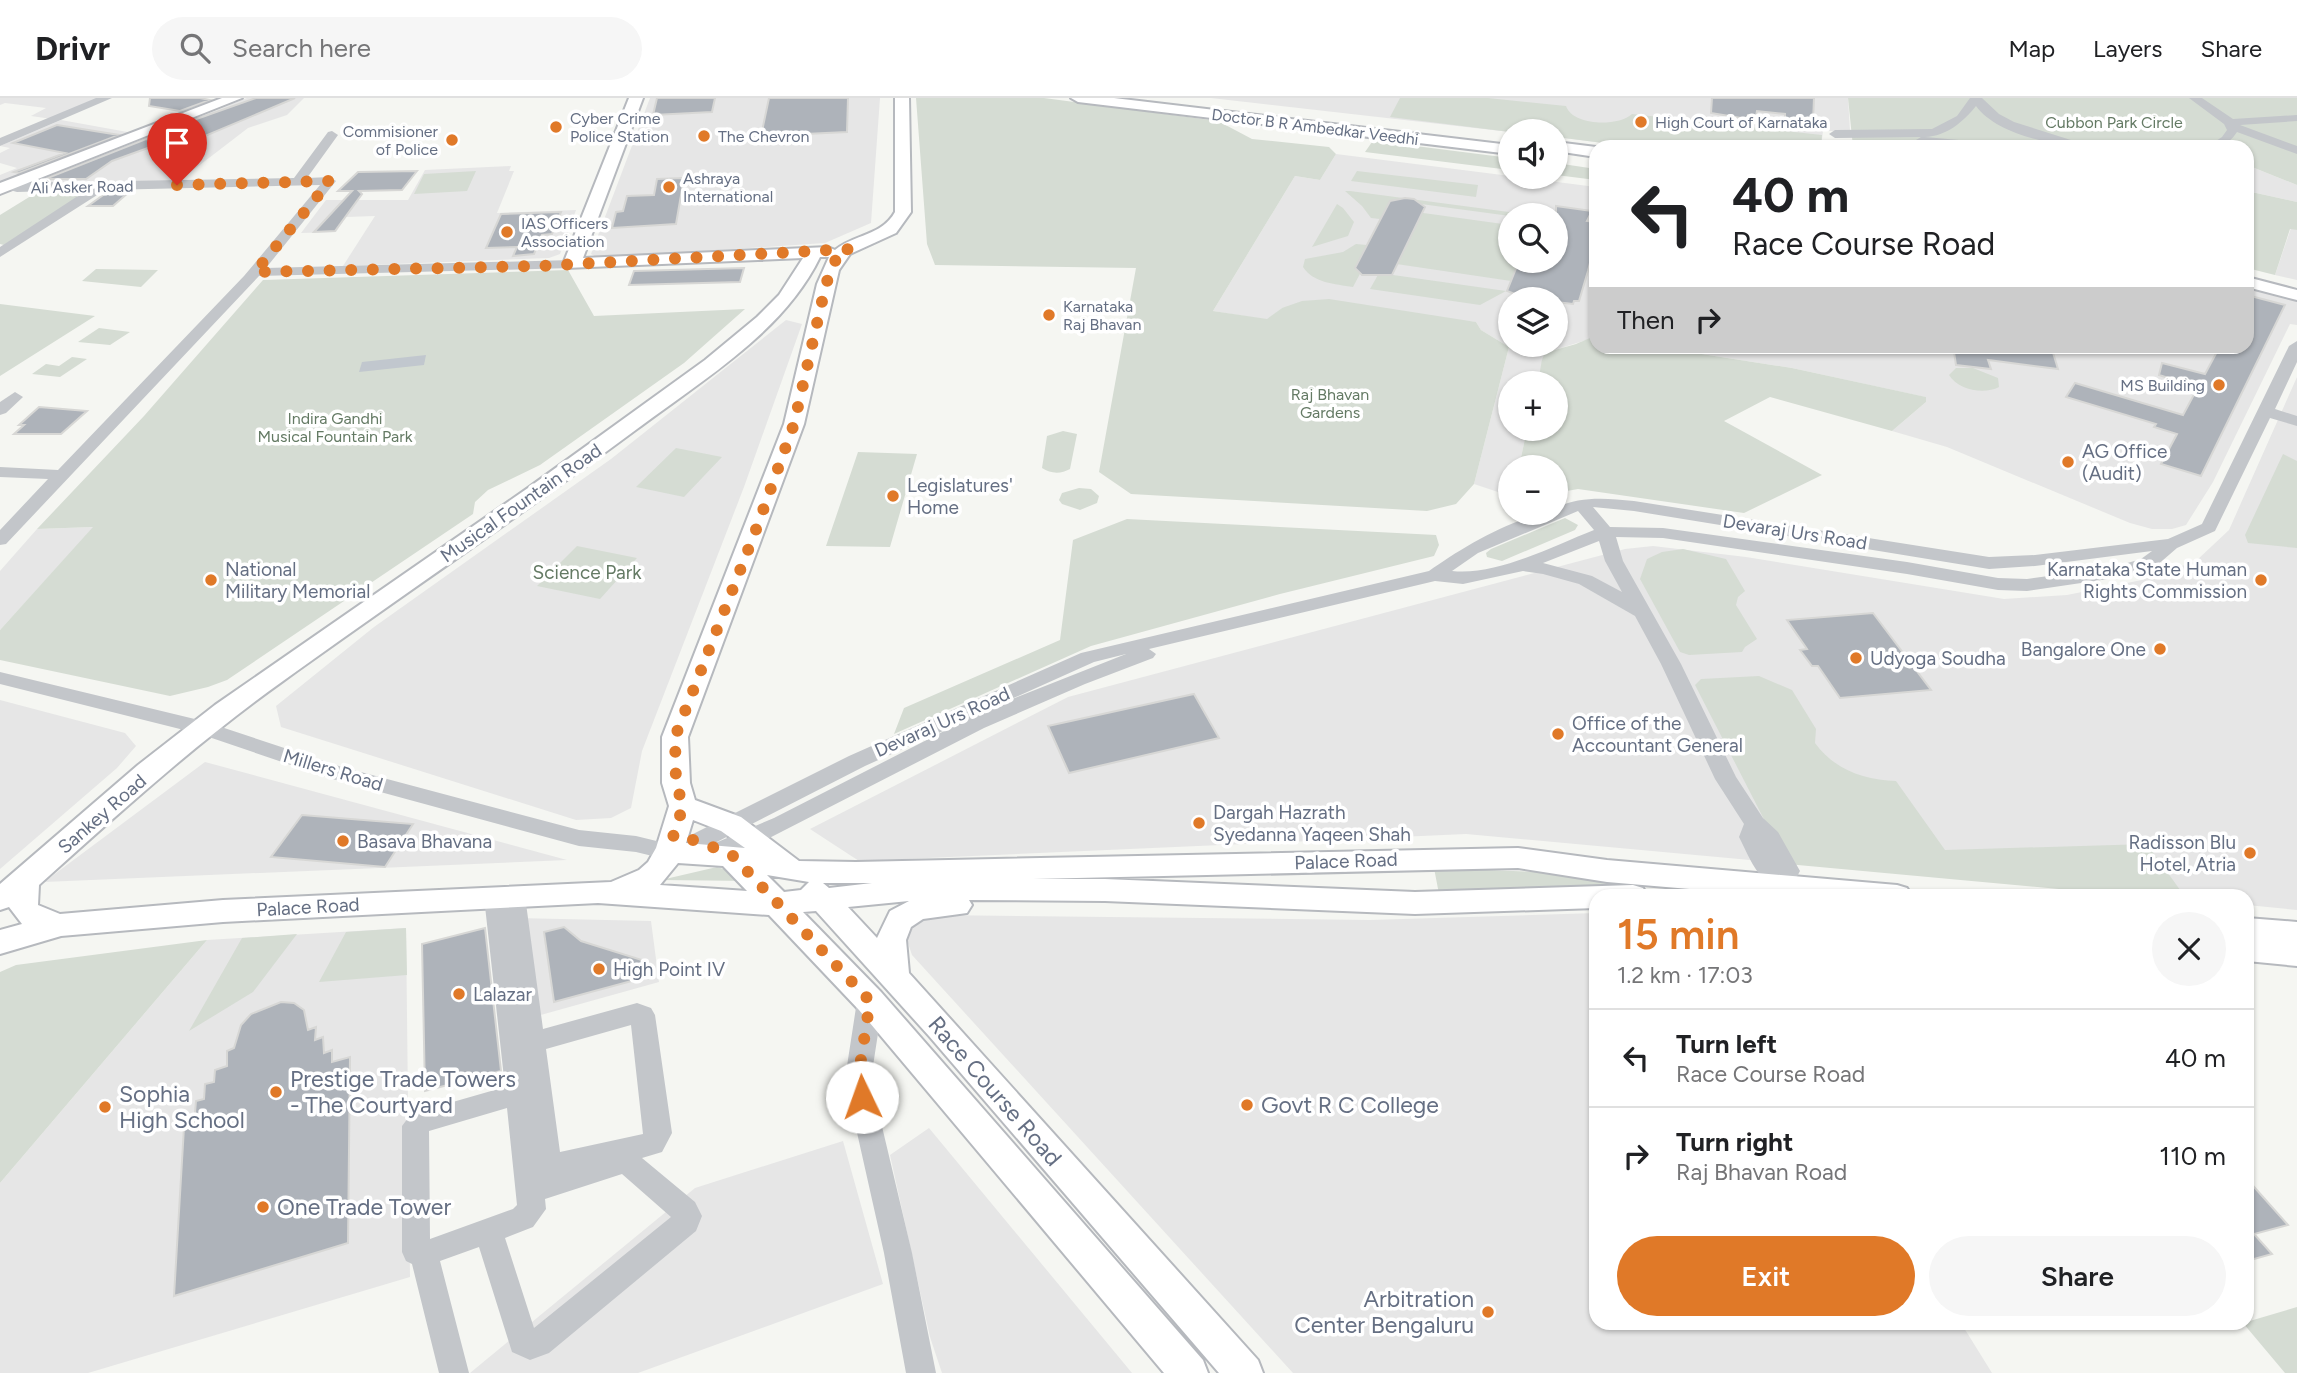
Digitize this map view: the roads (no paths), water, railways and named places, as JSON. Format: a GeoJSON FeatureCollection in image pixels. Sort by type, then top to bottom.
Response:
{"type":"FeatureCollection","features":[{"type":"Feature","properties":{"kind":"main road"},"geometry":{"type":"LineString","coordinates":[[5,188],[235,98]]}},
{"type":"Feature","properties":{"kind":"main road"},"geometry":{"type":"LineString","coordinates":[[636,98],[572,264],[850,249]]}},
{"type":"Feature","properties":{"kind":"main road"},"geometry":{"type":"LineString","coordinates":[[794,871],[711,843],[683,806],[676,783],[675,737],[794,424],[833,264],[839,254],[888,233],[899,224],[903,212],[902,98]]}},
{"type":"Feature","properties":{"kind":"main road","name":"Doctor B R Ambedkar Veedhi"},"geometry":{"type":"LineString","coordinates":[[1084,98],[1498,148]]}},
{"type":"Feature","properties":{"kind":"main road","name":"Doctor B R Ambedkar Veedhi"},"geometry":{"type":"LineString","coordinates":[[1148,98],[1498,140]]}},
{"type":"Feature","properties":{"kind":"main road"},"geometry":{"type":"LineString","coordinates":[[1568,148],[1589,151]]}},
{"type":"Feature","properties":{"kind":"main road"},"geometry":{"type":"LineString","coordinates":[[1568,158],[1589,160]]}},
{"type":"Feature","properties":{"kind":"main road","name":"Musical Fountain Road"},"geometry":{"type":"LineString","coordinates":[[203,728],[536,495],[714,362],[785,301],[804,275],[814,253]]}},
{"type":"Feature","properties":{"kind":"main road"},"geometry":{"type":"LineString","coordinates":[[2254,276],[2297,286]]}},
{"type":"Feature","properties":{"kind":"main road"},"geometry":{"type":"LineString","coordinates":[[2254,284],[2297,295]]}},
{"type":"Feature","properties":{"kind":"main road"},"geometry":{"type":"LineString","coordinates":[[768,316],[799,311],[812,313],[819,320]]}},
{"type":"Feature","properties":{"kind":"main road","name":"Sankey Road"},"geometry":{"type":"LineString","coordinates":[[0,899],[26,880],[203,728]]}},
{"type":"Feature","properties":{"kind":"main road","name":"Palace Road"},"geometry":{"type":"LineString","coordinates":[[610,892],[648,881],[663,866],[711,843],[683,806]]}},
{"type":"Feature","properties":{"kind":"main road","name":"Race Course Road"},"geometry":{"type":"LineString","coordinates":[[711,843],[776,904],[870,1001],[1189,1373]]}},
{"type":"Feature","properties":{"kind":"main road","name":"Palace Road"},"geometry":{"type":"LineString","coordinates":[[794,871],[856,873],[1518,858],[1607,871],[1815,889]]}},
{"type":"Feature","properties":{"kind":"main road"},"geometry":{"type":"LineString","coordinates":[[1282,863],[1283,898]]}},
{"type":"Feature","properties":{"kind":"main road","name":"Race Course Road"},"geometry":{"type":"LineString","coordinates":[[794,871],[826,901],[894,976],[1244,1373]]}},
{"type":"Feature","properties":{"kind":"main road"},"geometry":{"type":"LineString","coordinates":[[26,880],[20,897],[25,911],[39,921],[61,925]]}},
{"type":"Feature","properties":{"kind":"main road","name":"Palace Road"},"geometry":{"type":"LineString","coordinates":[[4,940],[61,925],[233,910],[610,892],[688,900],[776,904],[921,890],[1129,892],[1426,903],[1589,897]]}},
{"type":"Feature","properties":{"kind":"main road","name":"Palace Road"},"geometry":{"type":"LineString","coordinates":[[894,976],[889,946],[899,921],[906,913],[930,905],[1103,902],[1129,892]]}},
{"type":"Feature","properties":{"kind":"main road"},"geometry":{"type":"LineString","coordinates":[[2254,930],[2297,933]]}},
{"type":"Feature","properties":{"kind":"main road"},"geometry":{"type":"LineString","coordinates":[[2254,950],[2297,954]]}},
{"type":"Feature","properties":{"kind":"street"},"geometry":{"type":"LineString","coordinates":[[0,142],[106,98]]}},
{"type":"Feature","properties":{"kind":"street"},"geometry":{"type":"LineString","coordinates":[[2195,98],[2230,124],[2297,150]]}},
{"type":"Feature","properties":{"kind":"street"},"geometry":{"type":"LineString","coordinates":[[1835,134],[1934,133],[1961,118],[1976,99],[1995,117],[2057,140]]}},
{"type":"Feature","properties":{"kind":"street"},"geometry":{"type":"LineString","coordinates":[[2230,124],[2297,118]]}},
{"type":"Feature","properties":{"kind":"street"},"geometry":{"type":"LineString","coordinates":[[2226,139],[2233,130],[2230,124]]}},
{"type":"Feature","properties":{"kind":"street"},"geometry":{"type":"LineString","coordinates":[[1830,140],[1835,134]]}},
{"type":"Feature","properties":{"kind":"street"},"geometry":{"type":"LineString","coordinates":[[1835,134],[1839,140]]}},
{"type":"Feature","properties":{"kind":"street"},"geometry":{"type":"LineString","coordinates":[[297,182],[332,135]]}},
{"type":"Feature","properties":{"kind":"street"},"geometry":{"type":"LineString","coordinates":[[1867,135],[1920,140]]}},
{"type":"Feature","properties":{"kind":"street"},"geometry":{"type":"LineString","coordinates":[[2226,139],[2273,140]]}},
{"type":"Feature","properties":{"kind":"street","name":"Ali Asker Road"},"geometry":{"type":"LineString","coordinates":[[0,540],[255,272],[330,181],[5,188]]}},
{"type":"Feature","properties":{"kind":"street"},"geometry":{"type":"LineString","coordinates":[[0,253],[101,187]]}},
{"type":"Feature","properties":{"kind":"street"},"geometry":{"type":"LineString","coordinates":[[255,272],[572,264]]}},
{"type":"Feature","properties":{"kind":"street","name":"Devaraj Urs Road"},"geometry":{"type":"LineString","coordinates":[[711,843],[879,771],[1013,707],[1196,632],[1329,598],[1435,575],[1463,578],[1499,571],[1523,565],[1605,533],[1664,533],[1908,568],[1998,584],[2027,584],[2115,572],[2155,559],[2171,544],[2209,527],[2297,346]]}},
{"type":"Feature","properties":{"kind":"street"},"geometry":{"type":"LineString","coordinates":[[0,410],[15,397]]}},
{"type":"Feature","properties":{"kind":"street"},"geometry":{"type":"LineString","coordinates":[[2265,411],[2297,421]]}},
{"type":"Feature","properties":{"kind":"street"},"geometry":{"type":"LineString","coordinates":[[0,472],[62,475]]}},
{"type":"Feature","properties":{"kind":"street","name":"Devaraj Urs Road"},"geometry":{"type":"LineString","coordinates":[[1435,575],[1472,549],[1592,502],[1634,506],[1989,563],[2027,561],[2127,546],[2171,544]]}},
{"type":"Feature","properties":{"kind":"street"},"geometry":{"type":"LineString","coordinates":[[1582,505],[1605,533],[1614,561],[1671,664],[1726,779],[1755,824],[1770,838],[1788,871],[1791,887]]}},
{"type":"Feature","properties":{"kind":"street"},"geometry":{"type":"LineString","coordinates":[[1472,549],[1470,562],[1499,571]]}},
{"type":"Feature","properties":{"kind":"street"},"geometry":{"type":"LineString","coordinates":[[1523,565],[1562,570],[1605,587],[1644,617]]}},
{"type":"Feature","properties":{"kind":"street","name":"Millers Road"},"geometry":{"type":"LineString","coordinates":[[0,678],[203,728],[337,773],[579,838],[636,844],[711,843]]}},
{"type":"Feature","properties":{"kind":"street"},"geometry":{"type":"LineString","coordinates":[[505,896],[533,1042],[547,1160],[552,1165],[652,1143],[656,1139],[657,1120],[642,1015],[637,1013],[533,1042]]}},
{"type":"Feature","properties":{"kind":"street"},"geometry":{"type":"LineString","coordinates":[[505,896],[517,1094],[532,1209],[529,1214],[424,1254],[415,1252],[415,1126],[419,1122],[517,1094]]}},
{"type":"Feature","properties":{"kind":"street"},"geometry":{"type":"LineString","coordinates":[[870,1001],[860,1066],[862,1097],[898,1253],[921,1373]]}},
{"type":"Feature","properties":{"kind":"street"},"geometry":{"type":"LineString","coordinates":[[488,1230],[523,1342],[530,1345],[538,1343],[686,1222],[688,1216],[628,1163],[623,1162],[529,1192]]}},
{"type":"Feature","properties":{"kind":"street"},"geometry":{"type":"LineString","coordinates":[[424,1254],[454,1373]]}},
{"type":"Feature","properties":{"kind":"place","name":"High Court of Karnataka"},"geometry":{"type":"Point","coordinates":[1641,122]}},
{"type":"Feature","properties":{"kind":"place","name":"Cyber Crime Police Station"},"geometry":{"type":"Point","coordinates":[556,127]}},
{"type":"Feature","properties":{"kind":"place","name":"The Chevron"},"geometry":{"type":"Point","coordinates":[704,136]}},
{"type":"Feature","properties":{"kind":"place","name":"Commisioner of Police"},"geometry":{"type":"Point","coordinates":[452,140]}},
{"type":"Feature","properties":{"kind":"place","name":"Ashraya International"},"geometry":{"type":"Point","coordinates":[669,187]}},
{"type":"Feature","properties":{"kind":"place","name":"IAS Officers Association"},"geometry":{"type":"Point","coordinates":[507,232]}},
{"type":"Feature","properties":{"kind":"place","name":"Karnataka Raj Bhavan"},"geometry":{"type":"Point","coordinates":[1049,315]}},
{"type":"Feature","properties":{"kind":"place","name":"MS Building"},"geometry":{"type":"Point","coordinates":[2219,385]}},
{"type":"Feature","properties":{"kind":"place","name":"AG Office (Audit)"},"geometry":{"type":"Point","coordinates":[2068,462]}},
{"type":"Feature","properties":{"kind":"place","name":"Legislatures' Home"},"geometry":{"type":"Point","coordinates":[893,496]}},
{"type":"Feature","properties":{"kind":"place","name":"National Military Memorial"},"geometry":{"type":"Point","coordinates":[211,580]}},
{"type":"Feature","properties":{"kind":"place","name":"Karnataka State Human Rights Commission"},"geometry":{"type":"Point","coordinates":[2261,580]}},
{"type":"Feature","properties":{"kind":"place","name":"Bangalore One"},"geometry":{"type":"Point","coordinates":[2160,649]}},
{"type":"Feature","properties":{"kind":"place","name":"Udyoga Soudha"},"geometry":{"type":"Point","coordinates":[1856,658]}},
{"type":"Feature","properties":{"kind":"place","name":"Office of the Accountant General"},"geometry":{"type":"Point","coordinates":[1558,734]}},
{"type":"Feature","properties":{"kind":"place","name":"Dargah Hazrath Syedanna Yaqeen Shah"},"geometry":{"type":"Point","coordinates":[1199,823]}},
{"type":"Feature","properties":{"kind":"place","name":"Basava Bhavana"},"geometry":{"type":"Point","coordinates":[343,841]}},
{"type":"Feature","properties":{"kind":"place","name":"Radisson Blu Hotel, Atria"},"geometry":{"type":"Point","coordinates":[2250,853]}},
{"type":"Feature","properties":{"kind":"place","name":"High Point IV"},"geometry":{"type":"Point","coordinates":[599,969]}},
{"type":"Feature","properties":{"kind":"place","name":"Lalazar"},"geometry":{"type":"Point","coordinates":[459,994]}},
{"type":"Feature","properties":{"kind":"place","name":"Prestige Trade Towers - The Courtyard"},"geometry":{"type":"Point","coordinates":[276,1092]}},
{"type":"Feature","properties":{"kind":"place","name":"Govt R C College"},"geometry":{"type":"Point","coordinates":[1247,1105]}},
{"type":"Feature","properties":{"kind":"place","name":"Sophia High School"},"geometry":{"type":"Point","coordinates":[105,1107]}},
{"type":"Feature","properties":{"kind":"place","name":"One Trade Tower"},"geometry":{"type":"Point","coordinates":[263,1207]}},
{"type":"Feature","properties":{"kind":"place","name":"Arbitration Center Bengaluru"},"geometry":{"type":"Point","coordinates":[1488,1312]}},
{"type":"Feature","properties":{"kind":"park label","name":"Cubbon Park Circle"},"geometry":{"type":"Point","coordinates":[2114,122]}},
{"type":"Feature","properties":{"kind":"park label","name":"Raj Bhavan Gardens"},"geometry":{"type":"Point","coordinates":[1330,403]}},
{"type":"Feature","properties":{"kind":"park label","name":"Indira Gandhi Musical Fountain Park"},"geometry":{"type":"Point","coordinates":[335,427]}},
{"type":"Feature","properties":{"kind":"park label","name":"Science Park"},"geometry":{"type":"Point","coordinates":[587,572]}}]}
